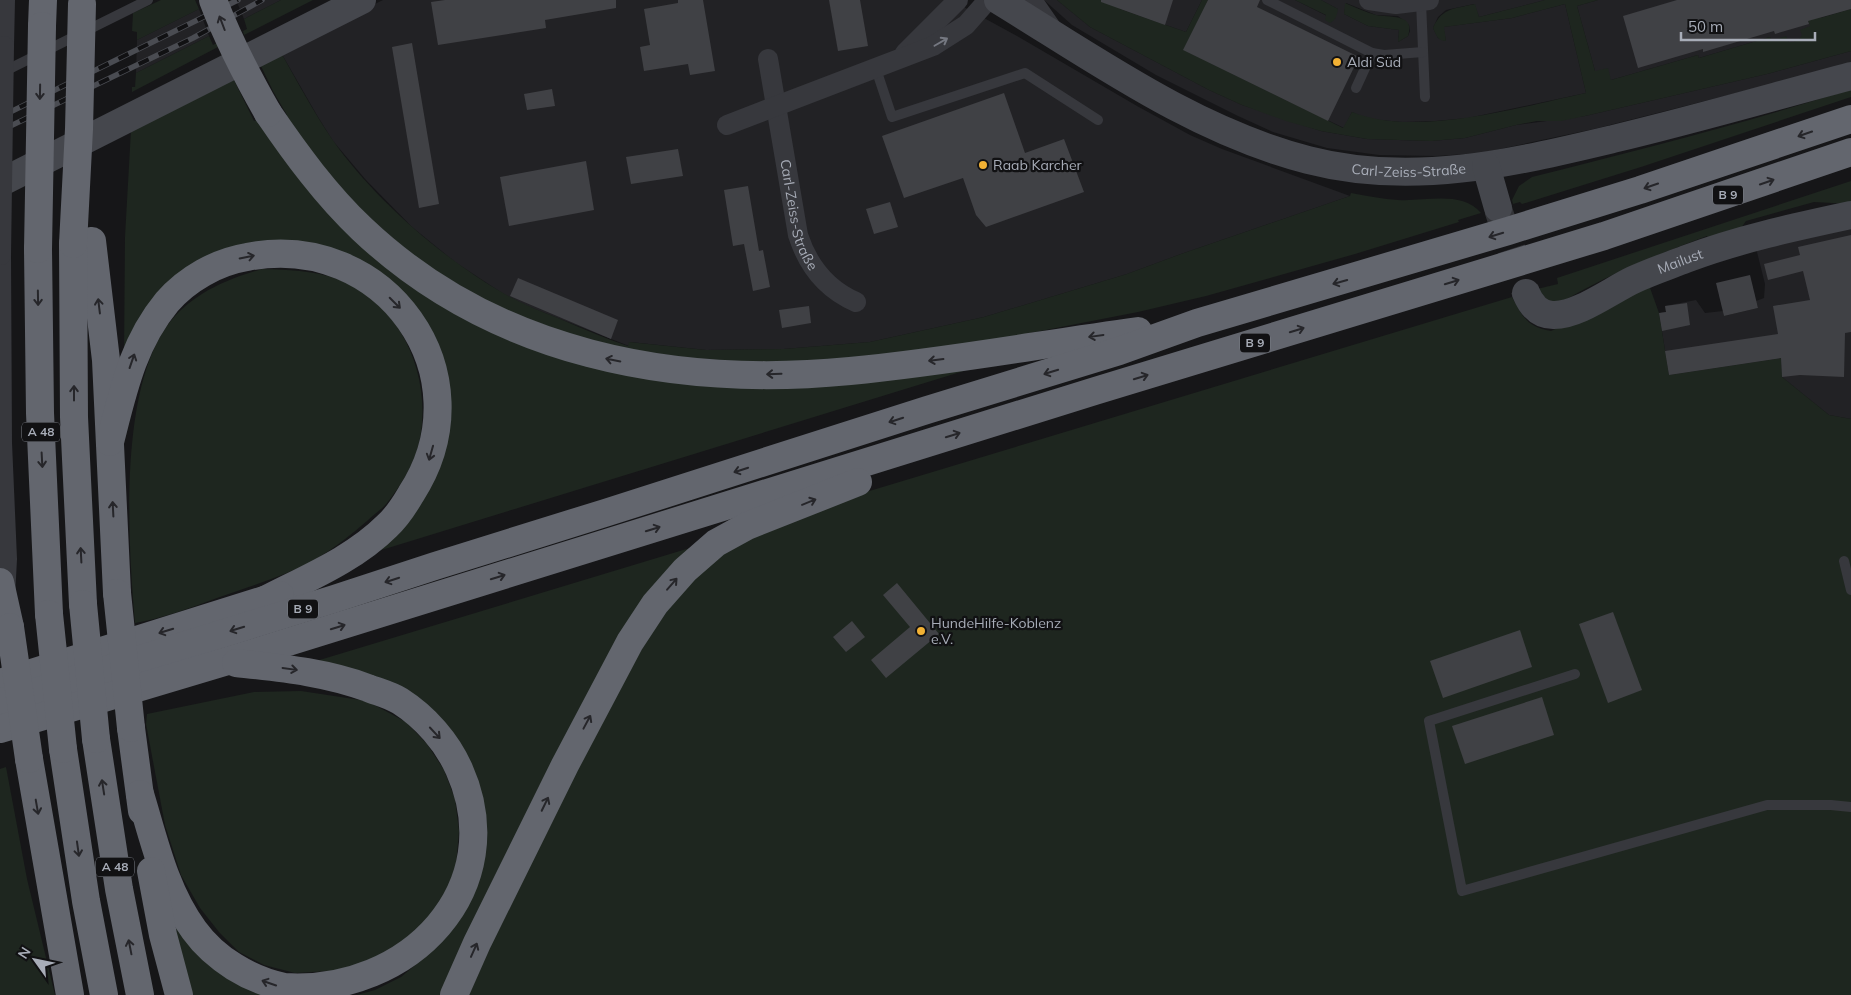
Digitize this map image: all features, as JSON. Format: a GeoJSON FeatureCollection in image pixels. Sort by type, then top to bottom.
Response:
{"type":"FeatureCollection","features":[{"type":"Feature","properties":{"kind":"highway"},"geometry":{"type":"LineString","coordinates":[[213,0],[237,57],[268,113],[294,152],[325,190],[362,230],[409,269],[451,296],[494,319],[538,338],[595,356],[648,367],[688,372],[753,375],[849,372],[1197,323]]}},
{"type":"Feature","properties":{"kind":"highway","name":"A 48"},"geometry":{"type":"LineString","coordinates":[[82,2],[79,130],[82,243],[74,417],[83,604],[96,739],[119,889],[140,995]]}},
{"type":"Feature","properties":{"kind":"highway","name":"A 48"},"geometry":{"type":"LineString","coordinates":[[42,13],[38,249],[40,413],[49,614],[63,749],[86,901],[104,995]]}},
{"type":"Feature","properties":{"kind":"highway","name":"B 9"},"geometry":{"type":"LineString","coordinates":[[0,703],[606,514],[917,413],[1119,351],[1197,323],[1508,232],[1851,119]]}},
{"type":"Feature","properties":{"kind":"highway","name":"B 9"},"geometry":{"type":"LineString","coordinates":[[0,729],[224,662],[1604,236],[1851,152]]}},
{"type":"Feature","properties":{"kind":"highway"},"geometry":{"type":"LineString","coordinates":[[82,243],[106,360],[117,593],[131,728],[152,878],[163,935],[179,995]]}},
{"type":"Feature","properties":{"kind":"highway"},"geometry":{"type":"LineString","coordinates":[[110,442],[125,383],[136,351],[152,322],[168,300],[191,280],[215,266],[262,254],[287,253],[312,256],[337,263],[359,274],[380,288],[400,308],[416,327],[428,354],[435,376],[438,398],[438,424],[432,455],[420,481],[387,526],[360,548],[331,566],[263,601]]}},
{"type":"Feature","properties":{"kind":"highway"},"geometry":{"type":"LineString","coordinates":[[454,995],[477,943],[565,766],[626,650],[655,604],[685,570],[716,543],[747,526],[858,482],[906,450]]}},
{"type":"Feature","properties":{"kind":"highway"},"geometry":{"type":"LineString","coordinates":[[0,682],[507,527],[568,514],[606,514]]}},
{"type":"Feature","properties":{"kind":"highway"},"geometry":{"type":"LineString","coordinates":[[5,603],[29,759],[70,995]]}},
{"type":"Feature","properties":{"kind":"highway"},"geometry":{"type":"LineString","coordinates":[[140,794],[165,875],[177,904],[195,932],[215,953],[239,970],[268,984],[302,991],[330,991],[363,985],[390,974],[417,956],[440,934],[456,908],[466,884],[472,859],[474,832],[472,807],[464,781],[441,739],[424,720],[400,701],[380,692],[338,678],[292,669],[224,662]]}},
{"type":"Feature","properties":{"kind":"main road"},"geometry":{"type":"LineString","coordinates":[[0,183],[362,0]]}},
{"type":"Feature","properties":{"kind":"main road","name":"Carl-Zeiss-Straße"},"geometry":{"type":"LineString","coordinates":[[998,0],[1187,112],[1241,136],[1292,155],[1331,165],[1389,172],[1452,171],[1486,166],[1628,135],[1851,76]]}},
{"type":"Feature","properties":{"kind":"main road"},"geometry":{"type":"LineString","coordinates":[[1486,166],[1498,208]]}},
{"type":"Feature","properties":{"kind":"main road","name":"Mailust"},"geometry":{"type":"LineString","coordinates":[[1526,293],[1530,302],[1542,313],[1552,315],[1565,314],[1634,280],[1688,258],[1739,242],[1851,215]]}},
{"type":"Feature","properties":{"kind":"street"},"geometry":{"type":"LineString","coordinates":[[5,0],[1,255],[2,443],[7,559],[5,603]]}},
{"type":"Feature","properties":{"kind":"street"},"geometry":{"type":"LineString","coordinates":[[932,27],[935,9],[934,0]]}},
{"type":"Feature","properties":{"kind":"street"},"geometry":{"type":"LineString","coordinates":[[896,61],[958,0]]}},
{"type":"Feature","properties":{"kind":"street"},"geometry":{"type":"LineString","coordinates":[[727,125],[933,46],[950,36],[973,18],[988,0]]}},
{"type":"Feature","properties":{"kind":"street"},"geometry":{"type":"LineString","coordinates":[[1032,0],[1056,35]]}},
{"type":"Feature","properties":{"kind":"street"},"geometry":{"type":"LineString","coordinates":[[1369,0],[1396,4],[1425,1]]}},
{"type":"Feature","properties":{"kind":"street","name":"Carl-Zeiss-Straße"},"geometry":{"type":"LineString","coordinates":[[768,59],[798,235],[804,252],[813,268],[826,284],[843,296],[856,302]]}},
{"type":"Feature","properties":{"kind":"lane"},"geometry":{"type":"LineString","coordinates":[[0,74],[148,0]]}},
{"type":"Feature","properties":{"kind":"lane"},"geometry":{"type":"LineString","coordinates":[[1267,0],[1372,53],[1384,55],[1423,52]]}},
{"type":"Feature","properties":{"kind":"lane"},"geometry":{"type":"LineString","coordinates":[[1425,1],[1423,52],[1425,97]]}},
{"type":"Feature","properties":{"kind":"lane"},"geometry":{"type":"LineString","coordinates":[[1356,88],[1372,53]]}},
{"type":"Feature","properties":{"kind":"lane"},"geometry":{"type":"LineString","coordinates":[[876,69],[892,117],[1025,73],[1098,120]]}},
{"type":"Feature","properties":{"kind":"lane"},"geometry":{"type":"LineString","coordinates":[[1844,561],[1851,590]]}},
{"type":"Feature","properties":{"kind":"lane"},"geometry":{"type":"LineString","coordinates":[[1575,674],[1429,721],[1462,890],[1767,805],[1832,804],[1851,807]]}},
{"type":"Feature","properties":{"kind":"shaded area"},"geometry":{"type":"Polygon","coordinates":[[[161,0],[195,0],[199,9],[137,40],[137,32],[132,31],[133,13],[161,0]]]}},
{"type":"Feature","properties":{"kind":"shaded area"},"geometry":{"type":"Polygon","coordinates":[[[236,0],[281,0],[244,19],[236,0]]]}},
{"type":"Feature","properties":{"kind":"shaded area"},"geometry":{"type":"Polygon","coordinates":[[[281,0],[313,0],[244,35],[243,31],[247,29],[244,19],[281,0]]]}},
{"type":"Feature","properties":{"kind":"shaded area"},"geometry":{"type":"Polygon","coordinates":[[[383,0],[951,0],[1190,135],[1222,149],[1350,196],[1127,274],[984,317],[870,342],[784,349],[706,350],[630,342],[629,346],[522,304],[455,262],[412,227],[366,180],[333,141],[280,51],[383,0]]]}},
{"type":"Feature","properties":{"kind":"shaded area"},"geometry":{"type":"Polygon","coordinates":[[[1044,0],[1057,0],[1090,27],[1209,90],[1242,105],[1321,131],[1367,139],[1431,141],[1465,138],[1516,125],[1585,116],[1767,74],[1851,51],[1851,64],[1594,129],[1481,153],[1436,156],[1379,155],[1327,148],[1273,132],[1238,116],[1156,75],[1072,25],[1044,0]]]}},
{"type":"Feature","properties":{"kind":"shaded area"},"geometry":{"type":"Polygon","coordinates":[[[1057,0],[1114,0],[1120,9],[1186,32],[1202,0],[1208,0],[1184,50],[1343,128],[1352,112],[1378,119],[1406,122],[1437,121],[1500,112],[1586,93],[1565,4],[1512,18],[1444,27],[1446,41],[1438,37],[1433,28],[1445,12],[1475,4],[1479,17],[1545,0],[1598,0],[1577,6],[1595,71],[1608,68],[1611,80],[1698,55],[1699,58],[1770,37],[1772,41],[1786,36],[1789,42],[1795,41],[1800,39],[1802,35],[1800,30],[1810,26],[1807,17],[1818,13],[1820,18],[1851,9],[1851,51],[1767,74],[1561,121],[1537,121],[1465,138],[1431,141],[1367,139],[1321,131],[1242,105],[1209,90],[1090,27],[1057,0]]]}},
{"type":"Feature","properties":{"kind":"shaded area"},"geometry":{"type":"Polygon","coordinates":[[[1114,0],[1202,0],[1186,32],[1120,9],[1114,0]]]}},
{"type":"Feature","properties":{"kind":"shaded area"},"geometry":{"type":"Polygon","coordinates":[[[1208,0],[1295,0],[1327,16],[1338,9],[1321,0],[1545,0],[1479,17],[1474,4],[1446,10],[1438,17],[1433,28],[1438,38],[1446,41],[1443,27],[1512,18],[1565,4],[1586,93],[1468,118],[1435,121],[1402,122],[1367,119],[1352,112],[1344,128],[1183,50],[1208,0]],[[1346,3],[1344,14],[1368,26],[1399,30],[1398,42],[1408,36],[1410,31],[1409,25],[1398,16],[1376,15],[1346,3]]]}},
{"type":"Feature","properties":{"kind":"shaded area"},"geometry":{"type":"Polygon","coordinates":[[[1295,0],[1321,0],[1338,9],[1337,15],[1330,23],[1325,20],[1326,15],[1295,0]]]}},
{"type":"Feature","properties":{"kind":"shaded area"},"geometry":{"type":"Polygon","coordinates":[[[1598,0],[1851,0],[1851,9],[1820,18],[1801,38],[1794,42],[1789,42],[1787,39],[1771,41],[1770,37],[1699,58],[1698,55],[1611,80],[1595,71],[1577,6],[1598,0]]]}},
{"type":"Feature","properties":{"kind":"shaded area"},"geometry":{"type":"Polygon","coordinates":[[[1345,3],[1376,15],[1405,20],[1408,23],[1408,36],[1398,42],[1399,30],[1368,26],[1344,14],[1345,3]]]}},
{"type":"Feature","properties":{"kind":"shaded area"},"geometry":{"type":"Polygon","coordinates":[[[199,9],[209,36],[136,73],[137,40],[199,9]]]}},
{"type":"Feature","properties":{"kind":"shaded area"},"geometry":{"type":"Polygon","coordinates":[[[209,36],[213,45],[217,43],[218,47],[132,92],[132,87],[135,87],[136,73],[209,36]]]}},
{"type":"Feature","properties":{"kind":"shaded area"},"geometry":{"type":"Polygon","coordinates":[[[280,51],[318,118],[348,161],[367,183],[410,225],[456,262],[503,293],[537,310],[628,346],[629,342],[706,350],[784,349],[870,342],[984,317],[1127,274],[1350,196],[1351,193],[1398,200],[1453,199],[1473,206],[1481,213],[1458,220],[1459,222],[1355,254],[1206,296],[1138,312],[994,340],[852,360],[735,364],[603,346],[500,309],[420,262],[341,193],[284,118],[287,115],[259,62],[280,51]]]}},
{"type":"Feature","properties":{"kind":"shaded area"},"geometry":{"type":"Polygon","coordinates":[[[233,78],[254,121],[258,119],[314,194],[560,358],[980,366],[362,556],[445,436],[393,289],[235,252],[124,357],[125,237],[131,130],[233,78]]]}},
{"type":"Feature","properties":{"kind":"shaded area"},"geometry":{"type":"Polygon","coordinates":[[[1851,89],[1851,97],[1641,167],[1522,204],[1520,202],[1513,204],[1512,200],[1519,186],[1532,177],[1732,125],[1851,89]]]}},
{"type":"Feature","properties":{"kind":"shaded area"},"geometry":{"type":"Polygon","coordinates":[[[1851,181],[1851,204],[1814,202],[1746,221],[1741,228],[1709,239],[1707,236],[1618,272],[1558,303],[1542,298],[1537,289],[1558,284],[1557,278],[1851,181]]]}},
{"type":"Feature","properties":{"kind":"shaded area"},"geometry":{"type":"Polygon","coordinates":[[[1851,226],[1851,419],[1829,415],[1782,377],[1781,358],[1669,375],[1659,313],[1666,312],[1665,306],[1696,300],[1705,313],[1723,311],[1724,316],[1758,308],[1756,301],[1764,298],[1765,284],[1756,248],[1851,226]]]}},
{"type":"Feature","properties":{"kind":"shaded area"},"geometry":{"type":"Polygon","coordinates":[[[262,269],[309,272],[337,279],[360,290],[380,306],[396,325],[409,347],[417,371],[422,396],[422,422],[416,454],[405,476],[385,506],[349,536],[316,559],[255,585],[176,612],[135,623],[129,506],[135,418],[144,378],[157,343],[176,315],[185,306],[216,286],[262,269]]]}},
{"type":"Feature","properties":{"kind":"shaded area"},"geometry":{"type":"Polygon","coordinates":[[[1649,285],[1659,313],[1669,375],[1781,358],[1782,377],[1829,415],[1851,419],[1851,995],[469,995],[498,929],[545,832],[649,637],[682,591],[702,571],[724,553],[749,537],[833,502],[1512,297],[1519,310],[1531,324],[1551,331],[1649,285]]]}},
{"type":"Feature","properties":{"kind":"shaded area"},"geometry":{"type":"Polygon","coordinates":[[[703,544],[678,568],[447,995],[357,995],[375,990],[401,977],[438,946],[459,920],[473,889],[453,739],[303,665],[703,544]]]}},
{"type":"Feature","properties":{"kind":"shaded area"},"geometry":{"type":"Polygon","coordinates":[[[301,691],[367,701],[406,722],[427,744],[444,770],[455,799],[459,831],[456,865],[444,900],[425,928],[365,969],[295,973],[264,965],[239,952],[219,932],[200,908],[181,875],[165,825],[146,724],[147,714],[254,692],[301,691]]]}},
{"type":"Feature","properties":{"kind":"shaded area"},"geometry":{"type":"Polygon","coordinates":[[[6,767],[27,879],[55,995],[0,995],[0,769],[6,767]]]}},
{"type":"Feature","properties":{"kind":"shaded area"},"geometry":{"type":"Polygon","coordinates":[[[175,918],[289,995],[190,995],[177,939],[175,918]]]}},
{"type":"Feature","properties":{"kind":"building"},"geometry":{"type":"Polygon","coordinates":[[[445,0],[616,0],[616,8],[545,20],[546,28],[438,45],[431,2],[445,0]]]}},
{"type":"Feature","properties":{"kind":"building"},"geometry":{"type":"Polygon","coordinates":[[[678,0],[703,0],[715,71],[690,75],[688,64],[644,71],[640,47],[650,45],[644,9],[678,3],[678,0]]]}},
{"type":"Feature","properties":{"kind":"building"},"geometry":{"type":"Polygon","coordinates":[[[829,0],[860,0],[868,46],[838,51],[829,0]]]}},
{"type":"Feature","properties":{"kind":"building"},"geometry":{"type":"Polygon","coordinates":[[[1101,0],[1173,0],[1165,25],[1101,2],[1101,0]]]}},
{"type":"Feature","properties":{"kind":"building"},"geometry":{"type":"Polygon","coordinates":[[[1208,0],[1260,0],[1257,7],[1359,57],[1328,121],[1183,50],[1208,0]]]}},
{"type":"Feature","properties":{"kind":"building"},"geometry":{"type":"Polygon","coordinates":[[[1677,0],[1851,0],[1851,9],[1808,21],[1809,24],[1775,34],[1774,31],[1703,52],[1703,49],[1638,68],[1623,16],[1677,0]]]}},
{"type":"Feature","properties":{"kind":"building"},"geometry":{"type":"Polygon","coordinates":[[[412,43],[439,204],[419,208],[392,47],[412,43]]]}},
{"type":"Feature","properties":{"kind":"building"},"geometry":{"type":"Polygon","coordinates":[[[552,89],[555,106],[527,110],[524,94],[552,89]]]}},
{"type":"Feature","properties":{"kind":"building","name":"Raab Karcher"},"geometry":{"type":"Polygon","coordinates":[[[1004,93],[1025,153],[1064,139],[1084,192],[986,227],[976,215],[963,178],[904,198],[882,136],[1004,93]]]}},
{"type":"Feature","properties":{"kind":"building"},"geometry":{"type":"Polygon","coordinates":[[[678,149],[683,176],[631,184],[626,157],[678,149]]]}},
{"type":"Feature","properties":{"kind":"building"},"geometry":{"type":"Polygon","coordinates":[[[586,161],[594,210],[509,226],[500,177],[586,161]]]}},
{"type":"Feature","properties":{"kind":"building"},"geometry":{"type":"Polygon","coordinates":[[[748,186],[759,251],[763,250],[770,287],[753,291],[744,244],[733,246],[724,190],[748,186]]]}},
{"type":"Feature","properties":{"kind":"building"},"geometry":{"type":"Polygon","coordinates":[[[890,202],[898,227],[874,234],[866,209],[890,202]]]}},
{"type":"Feature","properties":{"kind":"building"},"geometry":{"type":"Polygon","coordinates":[[[1851,235],[1851,332],[1845,333],[1844,377],[1800,375],[1782,377],[1781,358],[1669,375],[1665,351],[1778,334],[1773,306],[1810,300],[1803,271],[1768,280],[1764,264],[1800,255],[1798,247],[1851,235]]]}},
{"type":"Feature","properties":{"kind":"building"},"geometry":{"type":"Polygon","coordinates":[[[1750,275],[1758,308],[1724,316],[1716,283],[1750,275]]]}},
{"type":"Feature","properties":{"kind":"building"},"geometry":{"type":"Polygon","coordinates":[[[518,278],[618,320],[611,339],[510,296],[518,278]]]}},
{"type":"Feature","properties":{"kind":"building"},"geometry":{"type":"Polygon","coordinates":[[[1687,303],[1690,325],[1662,331],[1659,313],[1666,312],[1665,306],[1687,303]]]}},
{"type":"Feature","properties":{"kind":"building"},"geometry":{"type":"Polygon","coordinates":[[[809,306],[811,323],[782,328],[779,310],[809,306]]]}},
{"type":"Feature","properties":{"kind":"building","name":"HundeHilfe-Koblenz e.V."},"geometry":{"type":"Polygon","coordinates":[[[897,583],[939,634],[886,678],[871,660],[910,627],[883,595],[897,583]]]}},
{"type":"Feature","properties":{"kind":"building"},"geometry":{"type":"Polygon","coordinates":[[[1613,612],[1642,690],[1608,703],[1579,624],[1613,612]]]}},
{"type":"Feature","properties":{"kind":"building"},"geometry":{"type":"Polygon","coordinates":[[[852,621],[865,637],[846,652],[833,637],[852,621]]]}},
{"type":"Feature","properties":{"kind":"building"},"geometry":{"type":"Polygon","coordinates":[[[1520,630],[1532,667],[1443,698],[1430,661],[1520,630]]]}},
{"type":"Feature","properties":{"kind":"building"},"geometry":{"type":"Polygon","coordinates":[[[1542,697],[1554,735],[1465,764],[1452,726],[1542,697]]]}},
{"type":"Feature","properties":{"kind":"tunnel"},"geometry":{"type":"LineString","coordinates":[[1498,209],[1526,293]]}},
{"type":"Feature","properties":{"kind":"railway"},"geometry":{"type":"LineString","coordinates":[[0,117],[238,0]]}},
{"type":"Feature","properties":{"kind":"railway"},"geometry":{"type":"LineString","coordinates":[[0,131],[193,38],[262,0]]}},
{"type":"Feature","properties":{"kind":"place","name":"Aldi Süd"},"geometry":{"type":"Point","coordinates":[1337,62]}},
{"type":"Feature","properties":{"kind":"place","name":"Raab Karcher"},"geometry":{"type":"Point","coordinates":[983,165]}},
{"type":"Feature","properties":{"kind":"place","name":"HundeHilfe-Koblenz e.V."},"geometry":{"type":"Point","coordinates":[921,631]}}]}
